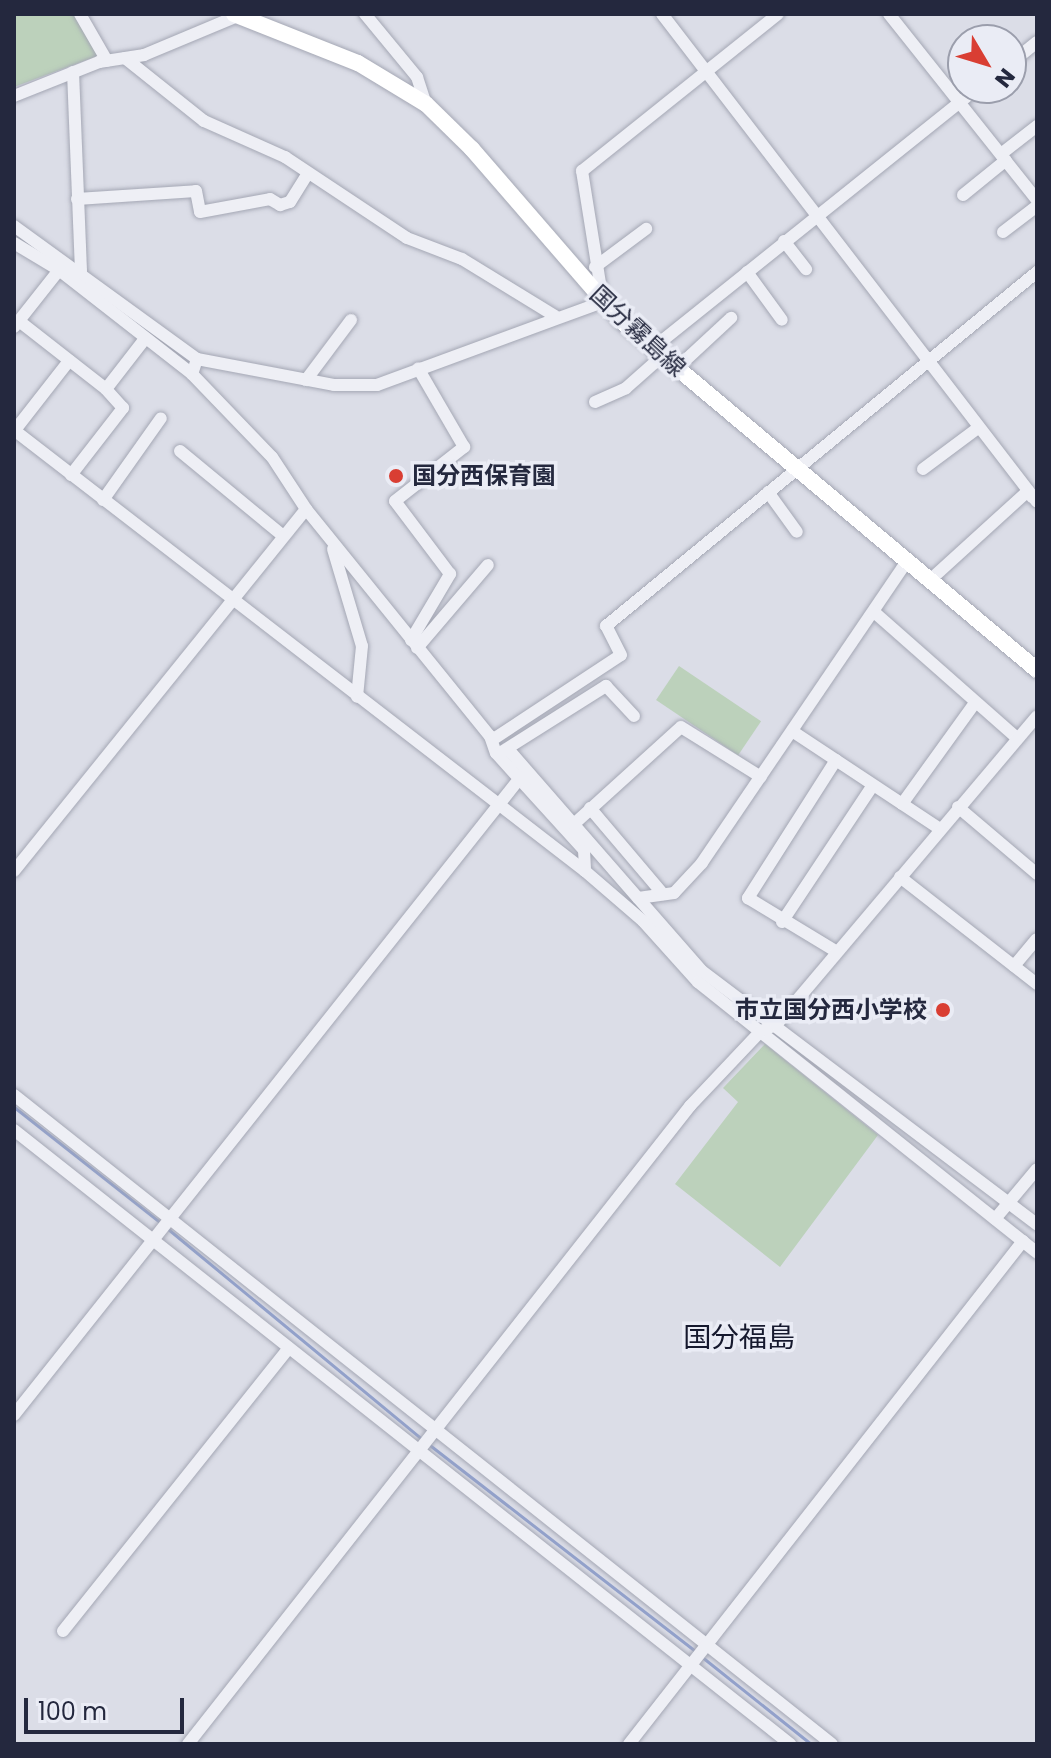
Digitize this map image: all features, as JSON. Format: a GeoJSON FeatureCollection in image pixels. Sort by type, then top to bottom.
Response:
{"type":"FeatureCollection","features":[{"type":"Feature","properties":{"kind":"main road","name":"国分霧島線"},"geometry":{"type":"LineString","coordinates":[[238,15],[358,63],[426,104],[472,149],[603,302],[658,352],[1037,670]]}},
{"type":"Feature","properties":{"kind":"street"},"geometry":{"type":"LineString","coordinates":[[80,14],[107,61]]}},
{"type":"Feature","properties":{"kind":"street"},"geometry":{"type":"LineString","coordinates":[[365,14],[417,77],[426,104]]}},
{"type":"Feature","properties":{"kind":"street"},"geometry":{"type":"LineString","coordinates":[[662,14],[924,360],[1036,500]]}},
{"type":"Feature","properties":{"kind":"street"},"geometry":{"type":"LineString","coordinates":[[14,226],[197,359],[306,380],[377,385],[555,316],[603,302],[582,171],[709,74],[778,14]]}},
{"type":"Feature","properties":{"kind":"street"},"geometry":{"type":"LineString","coordinates":[[889,14],[947,86]]}},
{"type":"Feature","properties":{"kind":"street"},"geometry":{"type":"LineString","coordinates":[[14,96],[73,72],[125,58],[238,15]]}},
{"type":"Feature","properties":{"kind":"street"},"geometry":{"type":"LineString","coordinates":[[125,58],[204,121],[308,173],[407,238],[462,259],[555,316]]}},
{"type":"Feature","properties":{"kind":"street"},"geometry":{"type":"LineString","coordinates":[[73,72],[81,272]]}},
{"type":"Feature","properties":{"kind":"street"},"geometry":{"type":"LineString","coordinates":[[595,402],[626,388],[658,352],[747,272],[957,104]]}},
{"type":"Feature","properties":{"kind":"street"},"geometry":{"type":"LineString","coordinates":[[962,104],[1037,200]]}},
{"type":"Feature","properties":{"kind":"street"},"geometry":{"type":"LineString","coordinates":[[963,195],[1037,126]]}},
{"type":"Feature","properties":{"kind":"street"},"geometry":{"type":"LineString","coordinates":[[77,199],[196,191],[200,212],[270,199],[280,205],[290,202],[308,173]]}},
{"type":"Feature","properties":{"kind":"street"},"geometry":{"type":"LineString","coordinates":[[1003,232],[1037,206]]}},
{"type":"Feature","properties":{"kind":"street"},"geometry":{"type":"LineString","coordinates":[[595,267],[646,229]]}},
{"type":"Feature","properties":{"kind":"street"},"geometry":{"type":"LineString","coordinates":[[784,241],[806,269]]}},
{"type":"Feature","properties":{"kind":"street"},"geometry":{"type":"LineString","coordinates":[[14,243],[59,270],[144,340],[192,374],[272,457],[306,509],[520,778],[638,898],[647,919],[698,982],[1037,1253]]}},
{"type":"Feature","properties":{"kind":"street"},"geometry":{"type":"LineString","coordinates":[[59,270],[16,323],[106,389],[123,408],[71,475]]}},
{"type":"Feature","properties":{"kind":"street"},"geometry":{"type":"LineString","coordinates":[[747,272],[782,320]]}},
{"type":"Feature","properties":{"kind":"street"},"geometry":{"type":"LineString","coordinates":[[499,748],[621,655],[606,626],[924,360],[1037,272]]}},
{"type":"Feature","properties":{"kind":"street"},"geometry":{"type":"LineString","coordinates":[[677,368],[731,318]]}},
{"type":"Feature","properties":{"kind":"street"},"geometry":{"type":"LineString","coordinates":[[306,380],[351,320]]}},
{"type":"Feature","properties":{"kind":"street"},"geometry":{"type":"LineString","coordinates":[[106,389],[144,340]]}},
{"type":"Feature","properties":{"kind":"street"},"geometry":{"type":"LineString","coordinates":[[192,374],[197,359]]}},
{"type":"Feature","properties":{"kind":"street"},"geometry":{"type":"LineString","coordinates":[[69,361],[14,430],[494,806],[647,919],[702,971],[1037,1224]]}},
{"type":"Feature","properties":{"kind":"street"},"geometry":{"type":"LineString","coordinates":[[414,644],[450,574],[395,501],[464,447],[418,368]]}},
{"type":"Feature","properties":{"kind":"street"},"geometry":{"type":"LineString","coordinates":[[103,500],[161,418]]}},
{"type":"Feature","properties":{"kind":"street"},"geometry":{"type":"LineString","coordinates":[[923,469],[978,428]]}},
{"type":"Feature","properties":{"kind":"street"},"geometry":{"type":"LineString","coordinates":[[180,451],[283,536]]}},
{"type":"Feature","properties":{"kind":"street"},"geometry":{"type":"LineString","coordinates":[[929,581],[1028,491],[1036,500]]}},
{"type":"Feature","properties":{"kind":"street"},"geometry":{"type":"LineString","coordinates":[[768,492],[797,532]]}},
{"type":"Feature","properties":{"kind":"street"},"geometry":{"type":"LineString","coordinates":[[14,871],[306,509]]}},
{"type":"Feature","properties":{"kind":"street"},"geometry":{"type":"LineString","coordinates":[[325,530],[362,646],[357,697]]}},
{"type":"Feature","properties":{"kind":"street"},"geometry":{"type":"LineString","coordinates":[[638,898],[674,893],[702,863],[907,561]]}},
{"type":"Feature","properties":{"kind":"street"},"geometry":{"type":"LineString","coordinates":[[414,644],[488,565]]}},
{"type":"Feature","properties":{"kind":"street"},"geometry":{"type":"LineString","coordinates":[[874,612],[974,704],[1017,738]]}},
{"type":"Feature","properties":{"kind":"street"},"geometry":{"type":"LineString","coordinates":[[499,748],[606,686],[634,716]]}},
{"type":"Feature","properties":{"kind":"street"},"geometry":{"type":"LineString","coordinates":[[902,804],[974,704]]}},
{"type":"Feature","properties":{"kind":"street"},"geometry":{"type":"LineString","coordinates":[[188,1744],[690,1106],[761,1031],[776,1025],[1037,716]]}},
{"type":"Feature","properties":{"kind":"street"},"geometry":{"type":"LineString","coordinates":[[574,824],[681,727],[761,777]]}},
{"type":"Feature","properties":{"kind":"street"},"geometry":{"type":"LineString","coordinates":[[792,731],[940,829]]}},
{"type":"Feature","properties":{"kind":"street"},"geometry":{"type":"LineString","coordinates":[[499,748],[574,824],[588,847],[585,871]]}},
{"type":"Feature","properties":{"kind":"street"},"geometry":{"type":"LineString","coordinates":[[836,760],[748,898],[782,922],[837,952]]}},
{"type":"Feature","properties":{"kind":"street"},"geometry":{"type":"LineString","coordinates":[[14,1415],[494,806],[520,778]]}},
{"type":"Feature","properties":{"kind":"street"},"geometry":{"type":"LineString","coordinates":[[782,922],[873,785]]}},
{"type":"Feature","properties":{"kind":"street"},"geometry":{"type":"LineString","coordinates":[[958,807],[1037,874]]}},
{"type":"Feature","properties":{"kind":"street"},"geometry":{"type":"LineString","coordinates":[[590,808],[663,894]]}},
{"type":"Feature","properties":{"kind":"street"},"geometry":{"type":"LineString","coordinates":[[900,877],[1037,984]]}},
{"type":"Feature","properties":{"kind":"street"},"geometry":{"type":"LineString","coordinates":[[1014,966],[1037,939]]}},
{"type":"Feature","properties":{"kind":"street"},"geometry":{"type":"LineString","coordinates":[[14,1095],[832,1744]]}},
{"type":"Feature","properties":{"kind":"street"},"geometry":{"type":"LineString","coordinates":[[14,1130],[155,1238],[419,1452],[691,1662],[790,1744]]}},
{"type":"Feature","properties":{"kind":"street"},"geometry":{"type":"LineString","coordinates":[[995,1219],[1037,1169]]}},
{"type":"Feature","properties":{"kind":"street"},"geometry":{"type":"LineString","coordinates":[[629,1744],[1023,1241]]}},
{"type":"Feature","properties":{"kind":"street"},"geometry":{"type":"LineString","coordinates":[[63,1631],[289,1348]]}},
{"type":"Feature","properties":{"kind":"green space"},"geometry":{"type":"Polygon","coordinates":[[[14,14],[74,14],[100,55],[14,87],[14,14]]]}},
{"type":"Feature","properties":{"kind":"green space"},"geometry":{"type":"Polygon","coordinates":[[[679,666],[761,721],[738,755],[656,700],[679,666]]]}},
{"type":"Feature","properties":{"kind":"green space"},"geometry":{"type":"Polygon","coordinates":[[[765,1044],[878,1135],[780,1267],[675,1184],[738,1102],[723,1088],[765,1044]]]}},
{"type":"Feature","properties":{"kind":"waterway"},"geometry":{"type":"LineString","coordinates":[[14,1107],[162,1224]]}},
{"type":"Feature","properties":{"kind":"waterway"},"geometry":{"type":"LineString","coordinates":[[168,1229],[421,1438]]}},
{"type":"Feature","properties":{"kind":"waterway"},"geometry":{"type":"LineString","coordinates":[[427,1443],[696,1652]]}},
{"type":"Feature","properties":{"kind":"waterway"},"geometry":{"type":"LineString","coordinates":[[702,1657],[811,1744]]}},
{"type":"Feature","properties":{"kind":"place","name":"国分西保育園"},"geometry":{"type":"Point","coordinates":[396,476]}},
{"type":"Feature","properties":{"kind":"place","name":"市立国分西小学校"},"geometry":{"type":"Point","coordinates":[943,1010]}},
{"type":"Feature","properties":{"kind":"district","name":"国分福島"},"geometry":{"type":"Point","coordinates":[739,1338]}}]}
